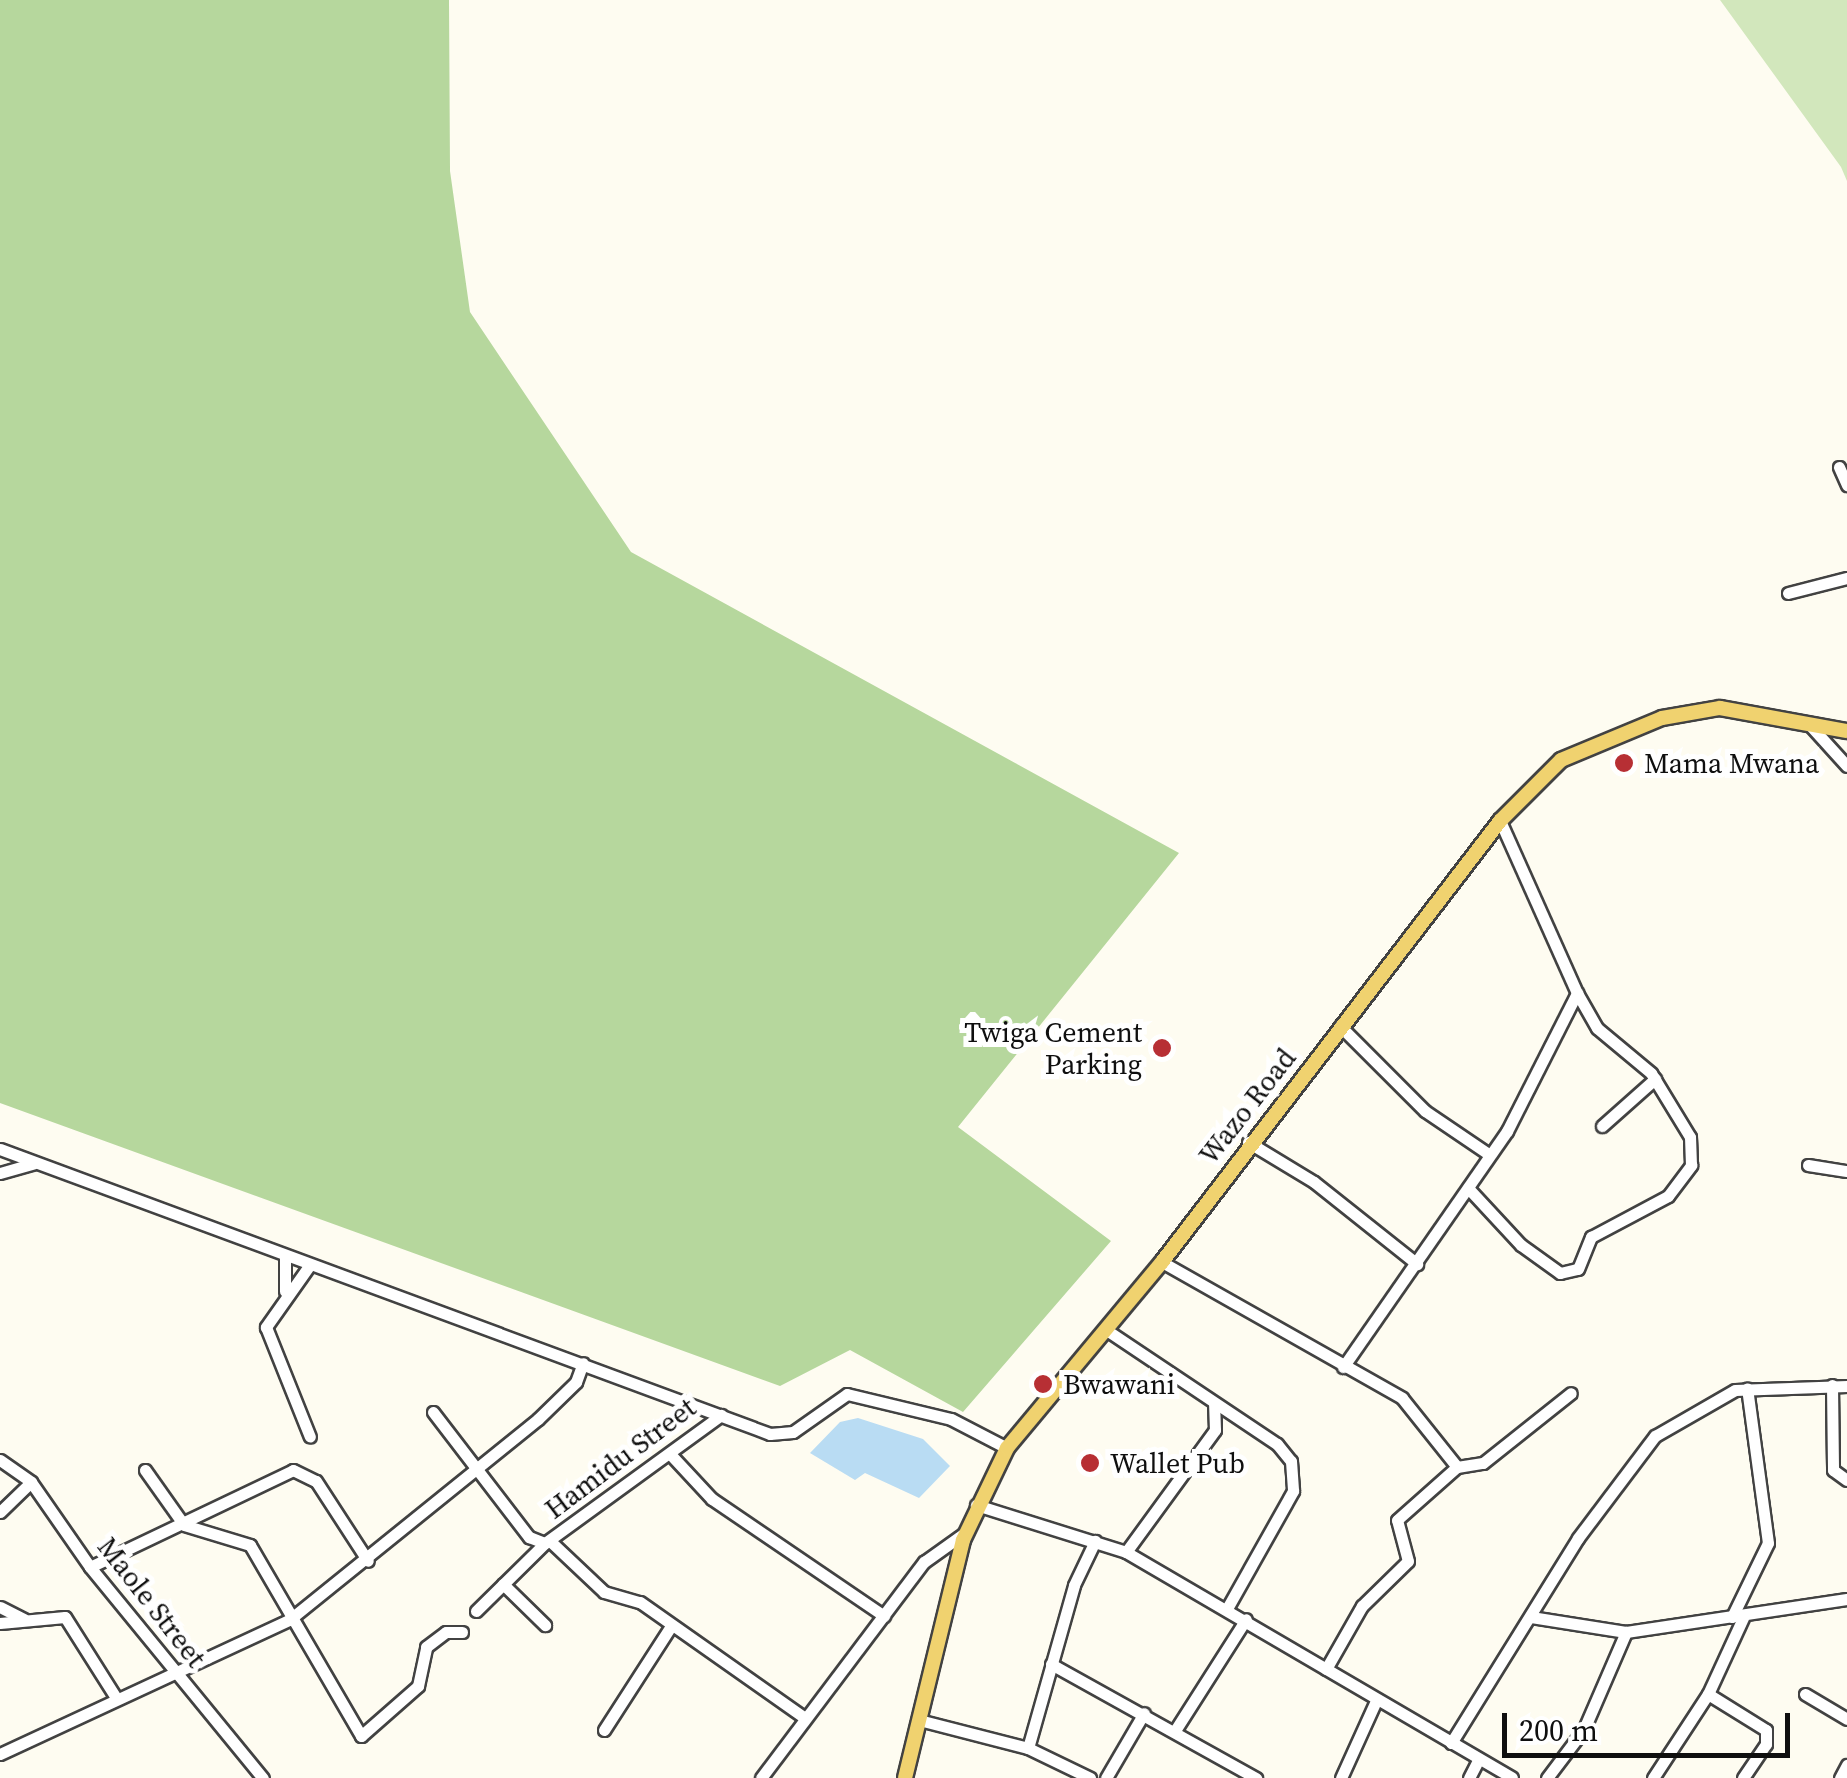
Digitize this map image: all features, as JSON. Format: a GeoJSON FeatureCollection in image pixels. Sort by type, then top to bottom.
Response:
{"type":"FeatureCollection","features":[{"type":"Feature","properties":{"kind":"main road","name":"Wazo Road"},"geometry":{"type":"LineString","coordinates":[[905,1778],[966,1532],[1006,1448],[1162,1262],[1248,1142],[1500,821],[1561,760],[1662,718],[1720,708],[1847,731]]}},
{"type":"Feature","properties":{"kind":"street"},"geometry":{"type":"LineString","coordinates":[[1839,468],[1847,486]]}},
{"type":"Feature","properties":{"kind":"street"},"geometry":{"type":"LineString","coordinates":[[1788,592],[1847,578]]}},
{"type":"Feature","properties":{"kind":"street"},"geometry":{"type":"LineString","coordinates":[[1808,723],[1847,766]]}},
{"type":"Feature","properties":{"kind":"street"},"geometry":{"type":"LineString","coordinates":[[1468,1188],[1534,1256],[1560,1273],[1578,1270],[1591,1237],[1668,1196],[1691,1165],[1690,1138],[1655,1079],[1597,1028],[1577,993],[1500,821]]}},
{"type":"Feature","properties":{"kind":"street"},"geometry":{"type":"LineString","coordinates":[[1343,1367],[1490,1155],[1577,993]]}},
{"type":"Feature","properties":{"kind":"street"},"geometry":{"type":"LineString","coordinates":[[1340,1026],[1425,1111],[1490,1155]]}},
{"type":"Feature","properties":{"kind":"street"},"geometry":{"type":"LineString","coordinates":[[1602,1126],[1655,1079]]}},
{"type":"Feature","properties":{"kind":"street"},"geometry":{"type":"LineString","coordinates":[[1248,1142],[1314,1182],[1418,1264]]}},
{"type":"Feature","properties":{"kind":"street"},"geometry":{"type":"LineString","coordinates":[[0,1149],[309,1266],[782,1435],[836,1396],[857,1395],[951,1419],[1006,1448]]}},
{"type":"Feature","properties":{"kind":"street"},"geometry":{"type":"LineString","coordinates":[[0,1173],[35,1162]]}},
{"type":"Feature","properties":{"kind":"street"},"geometry":{"type":"LineString","coordinates":[[1808,1164],[1847,1171]]}},
{"type":"Feature","properties":{"kind":"street"},"geometry":{"type":"LineString","coordinates":[[284,1292],[285,1257]]}},
{"type":"Feature","properties":{"kind":"street"},"geometry":{"type":"LineString","coordinates":[[1162,1262],[1402,1398],[1457,1466]]}},
{"type":"Feature","properties":{"kind":"street"},"geometry":{"type":"LineString","coordinates":[[309,1266],[284,1292],[266,1327],[310,1437]]}},
{"type":"Feature","properties":{"kind":"street"},"geometry":{"type":"LineString","coordinates":[[1105,1328],[1214,1405],[1278,1444],[1295,1476],[1228,1608]]}},
{"type":"Feature","properties":{"kind":"street"},"geometry":{"type":"LineString","coordinates":[[2,1752],[115,1696],[289,1620],[368,1560],[560,1399],[583,1363]]}},
{"type":"Feature","properties":{"kind":"street"},"geometry":{"type":"LineString","coordinates":[[1832,1386],[1834,1470],[1847,1480]]}},
{"type":"Feature","properties":{"kind":"street"},"geometry":{"type":"LineString","coordinates":[[1451,1744],[1531,1617],[1655,1436],[1708,1400],[1748,1388],[1847,1386]]}},
{"type":"Feature","properties":{"kind":"street"},"geometry":{"type":"LineString","coordinates":[[1653,1778],[1708,1694],[1768,1543],[1748,1388]]}},
{"type":"Feature","properties":{"kind":"street"},"geometry":{"type":"LineString","coordinates":[[1326,1669],[1362,1606],[1408,1561],[1397,1520],[1457,1466],[1483,1463],[1571,1393]]}},
{"type":"Feature","properties":{"kind":"street"},"geometry":{"type":"LineString","coordinates":[[1126,1552],[1214,1430],[1214,1405]]}},
{"type":"Feature","properties":{"kind":"street","name":"Hamidu Street"},"geometry":{"type":"LineString","coordinates":[[433,1412],[529,1537],[547,1542],[671,1455],[721,1414]]}},
{"type":"Feature","properties":{"kind":"street"},"geometry":{"type":"LineString","coordinates":[[671,1455],[712,1499],[884,1616]]}},
{"type":"Feature","properties":{"kind":"street","name":"Maole Street"},"geometry":{"type":"LineString","coordinates":[[0,1460],[31,1482],[90,1567],[262,1778]]}},
{"type":"Feature","properties":{"kind":"street"},"geometry":{"type":"LineString","coordinates":[[146,1470],[179,1522],[250,1545],[289,1620],[361,1736],[418,1686],[426,1647],[446,1632],[462,1632]]}},
{"type":"Feature","properties":{"kind":"street"},"geometry":{"type":"LineString","coordinates":[[90,1567],[179,1522],[307,1471],[368,1560]]}},
{"type":"Feature","properties":{"kind":"street"},"geometry":{"type":"LineString","coordinates":[[0,1512],[31,1482]]}},
{"type":"Feature","properties":{"kind":"street"},"geometry":{"type":"LineString","coordinates":[[976,1505],[1126,1552],[1228,1608],[1376,1702],[1512,1778]]}},
{"type":"Feature","properties":{"kind":"street"},"geometry":{"type":"LineString","coordinates":[[761,1778],[924,1562],[966,1532]]}},
{"type":"Feature","properties":{"kind":"street"},"geometry":{"type":"LineString","coordinates":[[1028,1748],[1051,1664],[1095,1541]]}},
{"type":"Feature","properties":{"kind":"street"},"geometry":{"type":"LineString","coordinates":[[476,1611],[547,1542],[604,1592],[627,1594],[805,1718]]}},
{"type":"Feature","properties":{"kind":"street"},"geometry":{"type":"LineString","coordinates":[[503,1584],[545,1625]]}},
{"type":"Feature","properties":{"kind":"street"},"geometry":{"type":"LineString","coordinates":[[1531,1617],[1626,1632],[1847,1599]]}},
{"type":"Feature","properties":{"kind":"street"},"geometry":{"type":"LineString","coordinates":[[0,1607],[24,1619]]}},
{"type":"Feature","properties":{"kind":"street"},"geometry":{"type":"LineString","coordinates":[[0,1623],[64,1617],[115,1696]]}},
{"type":"Feature","properties":{"kind":"street"},"geometry":{"type":"LineString","coordinates":[[1176,1729],[1246,1620]]}},
{"type":"Feature","properties":{"kind":"street"},"geometry":{"type":"LineString","coordinates":[[604,1730],[671,1626]]}},
{"type":"Feature","properties":{"kind":"street"},"geometry":{"type":"LineString","coordinates":[[1547,1778],[1615,1671],[1626,1632]]}},
{"type":"Feature","properties":{"kind":"street"},"geometry":{"type":"LineString","coordinates":[[1051,1664],[1176,1729],[1232,1773],[1256,1778]]}},
{"type":"Feature","properties":{"kind":"street"},"geometry":{"type":"LineString","coordinates":[[1708,1694],[1766,1730],[1766,1744],[1742,1778]]}},
{"type":"Feature","properties":{"kind":"street"},"geometry":{"type":"LineString","coordinates":[[1804,1694],[1847,1720]]}},
{"type":"Feature","properties":{"kind":"street"},"geometry":{"type":"LineString","coordinates":[[1341,1778],[1376,1702]]}},
{"type":"Feature","properties":{"kind":"street"},"geometry":{"type":"LineString","coordinates":[[1106,1778],[1144,1713]]}},
{"type":"Feature","properties":{"kind":"street"},"geometry":{"type":"LineString","coordinates":[[919,1720],[1028,1748],[1090,1778]]}},
{"type":"Feature","properties":{"kind":"street"},"geometry":{"type":"LineString","coordinates":[[1470,1778],[1478,1760]]}},
{"type":"Feature","properties":{"kind":"street"},"geometry":{"type":"LineString","coordinates":[[1840,1778],[1847,1765]]}},
{"type":"Feature","properties":{"kind":"green space"},"geometry":{"type":"Polygon","coordinates":[[[0,0],[449,0],[450,171],[470,312],[631,552],[1179,853],[958,1127],[1111,1241],[963,1412],[850,1350],[780,1386],[0,1103],[0,0]]]}},
{"type":"Feature","properties":{"kind":"green space"},"geometry":{"type":"Polygon","coordinates":[[[1720,0],[1847,0],[1847,181],[1841,167],[1720,0]]]}},
{"type":"Feature","properties":{"kind":"water"},"geometry":{"type":"Polygon","coordinates":[[[858,1418],[923,1439],[950,1466],[919,1498],[865,1473],[855,1480],[810,1453],[840,1422],[858,1418]]]}},
{"type":"Feature","properties":{"kind":"place","name":"Mama Mwana"},"geometry":{"type":"Point","coordinates":[1624,763]}},
{"type":"Feature","properties":{"kind":"place","name":"Twiga Cement Parking"},"geometry":{"type":"Point","coordinates":[1162,1048]}},
{"type":"Feature","properties":{"kind":"place","name":"Bwawani"},"geometry":{"type":"Point","coordinates":[1043,1384]}},
{"type":"Feature","properties":{"kind":"place","name":"Wallet Pub"},"geometry":{"type":"Point","coordinates":[1090,1463]}}]}
